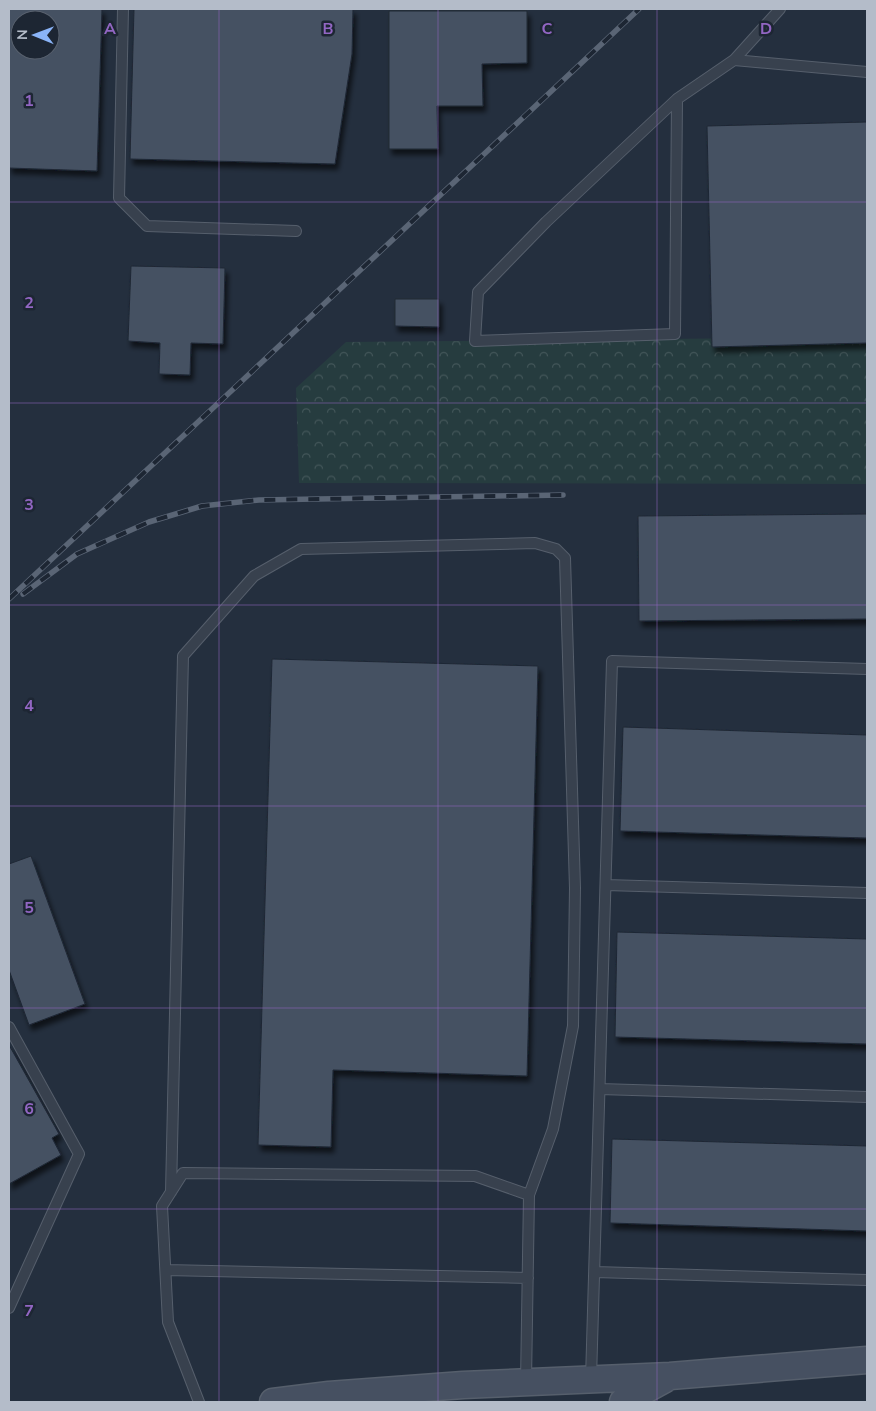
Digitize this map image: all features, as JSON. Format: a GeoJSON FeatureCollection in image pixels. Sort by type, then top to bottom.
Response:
{"type":"FeatureCollection","features":[{"type":"Feature","properties":{"kind":"street"},"geometry":{"type":"LineString","coordinates":[[273,1402],[329,1395],[463,1386],[670,1376],[867,1360]]}},
{"type":"Feature","properties":{"kind":"street"},"geometry":{"type":"LineString","coordinates":[[623,1402],[670,1376]]}},
{"type":"Feature","properties":{"kind":"street"},"geometry":{"type":"LineString","coordinates":[[463,1386],[500,1402]]}},
{"type":"Feature","properties":{"kind":"lane"},"geometry":{"type":"LineString","coordinates":[[123,9],[119,198],[147,226],[296,231]]}},
{"type":"Feature","properties":{"kind":"lane"},"geometry":{"type":"LineString","coordinates":[[677,99],[675,334],[475,341],[478,292],[546,222],[677,99],[734,60],[780,9]]}},
{"type":"Feature","properties":{"kind":"lane"},"geometry":{"type":"LineString","coordinates":[[734,60],[867,72]]}},
{"type":"Feature","properties":{"kind":"lane"},"geometry":{"type":"LineString","coordinates":[[171,1192],[183,656],[254,576],[301,549],[535,543],[556,549],[565,558],[575,898],[573,1026],[553,1129],[529,1195],[526,1383]]}},
{"type":"Feature","properties":{"kind":"lane"},"geometry":{"type":"LineString","coordinates":[[591,1380],[612,661],[867,669]]}},
{"type":"Feature","properties":{"kind":"lane"},"geometry":{"type":"LineString","coordinates":[[606,884],[867,892]]}},
{"type":"Feature","properties":{"kind":"lane"},"geometry":{"type":"LineString","coordinates":[[9,1027],[79,1154],[9,1308]]}},
{"type":"Feature","properties":{"kind":"lane"},"geometry":{"type":"LineString","coordinates":[[600,1089],[867,1097]]}},
{"type":"Feature","properties":{"kind":"lane"},"geometry":{"type":"LineString","coordinates":[[199,1402],[168,1322],[162,1206],[183,1173],[475,1176],[529,1195]]}},
{"type":"Feature","properties":{"kind":"lane"},"geometry":{"type":"LineString","coordinates":[[166,1270],[528,1278]]}},
{"type":"Feature","properties":{"kind":"lane"},"geometry":{"type":"LineString","coordinates":[[595,1272],[867,1280]]}},
{"type":"Feature","properties":{"kind":"green space"},"geometry":{"type":"Polygon","coordinates":[[[867,337],[867,484],[299,483],[296,388],[346,342],[867,337]]]}},
{"type":"Feature","properties":{"kind":"building"},"geometry":{"type":"Polygon","coordinates":[[[9,9],[102,9],[97,171],[9,168],[9,9]]]}},
{"type":"Feature","properties":{"kind":"building"},"geometry":{"type":"Polygon","coordinates":[[[134,9],[353,9],[352,54],[335,164],[130,159],[134,9]]]}},
{"type":"Feature","properties":{"kind":"building"},"geometry":{"type":"Polygon","coordinates":[[[389,11],[527,11],[527,63],[482,64],[483,106],[437,106],[438,149],[389,149],[389,11]]]}},
{"type":"Feature","properties":{"kind":"building"},"geometry":{"type":"Polygon","coordinates":[[[867,122],[867,343],[712,347],[707,126],[867,122]]]}},
{"type":"Feature","properties":{"kind":"building"},"geometry":{"type":"Polygon","coordinates":[[[131,266],[225,268],[223,344],[191,343],[190,375],[159,374],[160,343],[128,341],[131,266]]]}},
{"type":"Feature","properties":{"kind":"building"},"geometry":{"type":"Polygon","coordinates":[[[395,299],[439,299],[439,327],[395,326],[395,299]]]}},
{"type":"Feature","properties":{"kind":"building"},"geometry":{"type":"Polygon","coordinates":[[[867,514],[867,619],[639,621],[638,516],[867,514]]]}},
{"type":"Feature","properties":{"kind":"building"},"geometry":{"type":"Polygon","coordinates":[[[272,659],[538,666],[527,1076],[333,1070],[331,1147],[258,1145],[272,659]]]}},
{"type":"Feature","properties":{"kind":"building"},"geometry":{"type":"Polygon","coordinates":[[[623,727],[867,735],[867,838],[620,831],[623,727]]]}},
{"type":"Feature","properties":{"kind":"building"},"geometry":{"type":"Polygon","coordinates":[[[31,856],[85,1004],[29,1025],[9,970],[9,864],[31,856]]]}},
{"type":"Feature","properties":{"kind":"building"},"geometry":{"type":"Polygon","coordinates":[[[617,932],[867,939],[867,1044],[615,1037],[617,932]]]}},
{"type":"Feature","properties":{"kind":"building"},"geometry":{"type":"Polygon","coordinates":[[[9,1045],[59,1134],[52,1138],[61,1155],[9,1184],[9,1045]]]}},
{"type":"Feature","properties":{"kind":"building"},"geometry":{"type":"Polygon","coordinates":[[[612,1139],[867,1146],[867,1231],[610,1223],[612,1139]]]}},
{"type":"Feature","properties":{"kind":"railway"},"geometry":{"type":"LineString","coordinates":[[9,599],[639,9]]}},
{"type":"Feature","properties":{"kind":"railway"},"geometry":{"type":"LineString","coordinates":[[23,594],[77,554],[149,522],[202,506],[259,500],[563,495]]}}]}
